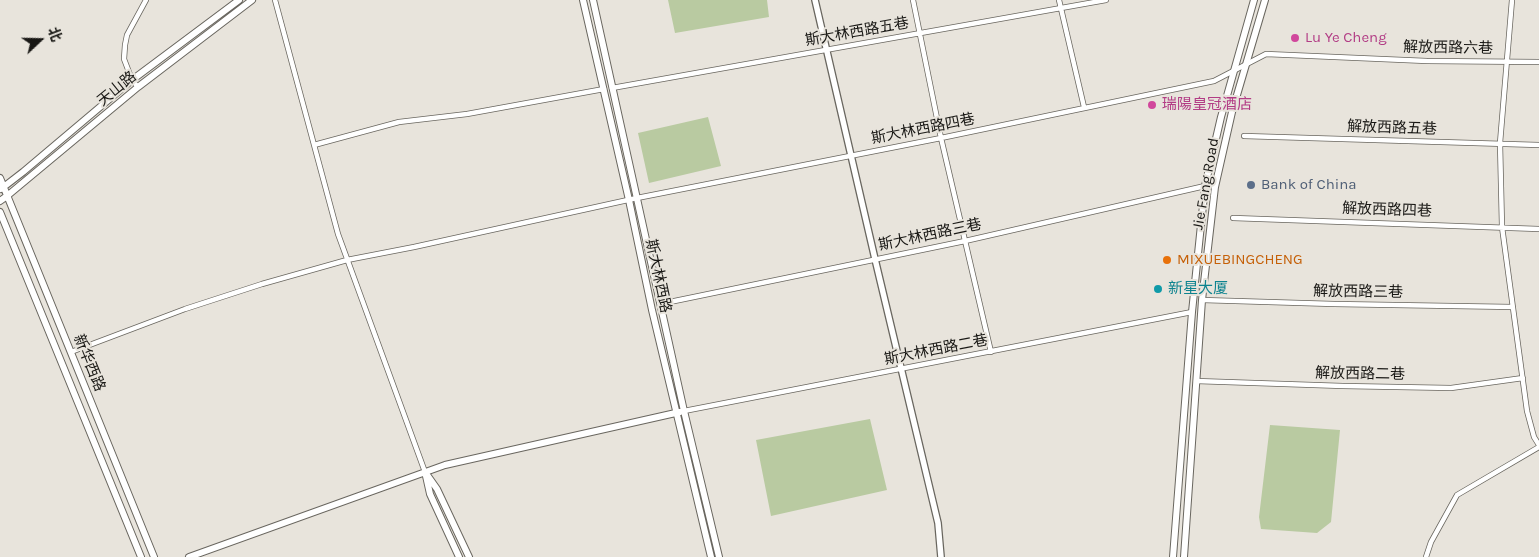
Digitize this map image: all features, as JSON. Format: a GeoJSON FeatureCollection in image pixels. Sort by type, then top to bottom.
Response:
{"type":"FeatureCollection","features":[{"type":"Feature","properties":{"kind":"main road","name":"天山路"},"geometry":{"type":"LineString","coordinates":[[2,188],[132,80],[238,0]]}},
{"type":"Feature","properties":{"kind":"main road","name":"天山路"},"geometry":{"type":"LineString","coordinates":[[0,200],[8,196],[138,87],[252,0]]}},
{"type":"Feature","properties":{"kind":"main road","name":"斯大林西路"},"geometry":{"type":"LineString","coordinates":[[583,0],[652,310],[719,557]]}},
{"type":"Feature","properties":{"kind":"main road","name":"斯大林西路"},"geometry":{"type":"LineString","coordinates":[[593,0],[660,304],[680,412],[711,557]]}},
{"type":"Feature","properties":{"kind":"main road","name":"Jie Fang Road"},"geometry":{"type":"LineString","coordinates":[[1173,557],[1192,312],[1205,186],[1221,118],[1254,0]]}},
{"type":"Feature","properties":{"kind":"main road","name":"Jie Fang Road"},"geometry":{"type":"LineString","coordinates":[[1184,557],[1202,300],[1215,187],[1232,112],[1265,0]]}},
{"type":"Feature","properties":{"kind":"main road","name":"新华西路"},"geometry":{"type":"LineString","coordinates":[[0,178],[2,188],[8,196],[154,557]]}},
{"type":"Feature","properties":{"kind":"main road","name":"新华西路"},"geometry":{"type":"LineString","coordinates":[[0,212],[141,557]]}},
{"type":"Feature","properties":{"kind":"main road"},"geometry":{"type":"LineString","coordinates":[[189,557],[445,465],[680,412]]}},
{"type":"Feature","properties":{"kind":"main road"},"geometry":{"type":"LineString","coordinates":[[425,472],[430,494],[459,557]]}},
{"type":"Feature","properties":{"kind":"main road"},"geometry":{"type":"LineString","coordinates":[[425,472],[437,489],[469,557]]}},
{"type":"Feature","properties":{"kind":"street"},"geometry":{"type":"LineString","coordinates":[[138,87],[132,80],[124,59],[124,45],[127,35],[146,0]]}},
{"type":"Feature","properties":{"kind":"street"},"geometry":{"type":"LineString","coordinates":[[275,0],[338,234],[425,472]]}},
{"type":"Feature","properties":{"kind":"street"},"geometry":{"type":"LineString","coordinates":[[815,0],[938,523],[941,557]]}},
{"type":"Feature","properties":{"kind":"street"},"geometry":{"type":"LineString","coordinates":[[913,0],[941,138],[991,352]]}},
{"type":"Feature","properties":{"kind":"street"},"geometry":{"type":"LineString","coordinates":[[1059,0],[1084,107]]}},
{"type":"Feature","properties":{"kind":"street","name":"斯大林西路五巷"},"geometry":{"type":"LineString","coordinates":[[612,88],[1106,0]]}},
{"type":"Feature","properties":{"kind":"street"},"geometry":{"type":"LineString","coordinates":[[1426,557],[1431,542],[1457,495],[1539,446],[1534,437],[1527,411],[1502,227],[1500,143],[1512,0]]}},
{"type":"Feature","properties":{"kind":"street","name":"解放西路六巷"},"geometry":{"type":"LineString","coordinates":[[1214,81],[1266,54],[1427,61],[1539,62]]}},
{"type":"Feature","properties":{"kind":"street","name":"斯大林西路四巷"},"geometry":{"type":"LineString","coordinates":[[71,352],[185,309],[262,284],[347,260],[637,198],[941,138],[1214,81]]}},
{"type":"Feature","properties":{"kind":"street"},"geometry":{"type":"LineString","coordinates":[[314,144],[399,122],[467,114],[604,89]]}},
{"type":"Feature","properties":{"kind":"street","name":"解放西路五巷"},"geometry":{"type":"LineString","coordinates":[[1244,136],[1539,145]]}},
{"type":"Feature","properties":{"kind":"street","name":"斯大林西路三巷"},"geometry":{"type":"LineString","coordinates":[[660,304],[965,241],[1205,186]]}},
{"type":"Feature","properties":{"kind":"street","name":"解放西路四巷"},"geometry":{"type":"LineString","coordinates":[[1233,218],[1539,229]]}},
{"type":"Feature","properties":{"kind":"street","name":"解放西路三巷"},"geometry":{"type":"LineString","coordinates":[[1202,300],[1513,307]]}},
{"type":"Feature","properties":{"kind":"street","name":"斯大林西路二巷"},"geometry":{"type":"LineString","coordinates":[[680,412],[1192,312]]}},
{"type":"Feature","properties":{"kind":"street","name":"解放西路二巷"},"geometry":{"type":"LineString","coordinates":[[1196,381],[1451,388],[1523,378]]}},
{"type":"Feature","properties":{"kind":"green space"},"geometry":{"type":"Polygon","coordinates":[[[668,0],[767,0],[769,17],[675,33],[668,0]]]}},
{"type":"Feature","properties":{"kind":"green space"},"geometry":{"type":"Polygon","coordinates":[[[708,117],[721,166],[649,183],[638,133],[708,117]]]}},
{"type":"Feature","properties":{"kind":"green space"},"geometry":{"type":"Polygon","coordinates":[[[870,419],[887,490],[771,516],[756,440],[870,419]]]}},
{"type":"Feature","properties":{"kind":"green space"},"geometry":{"type":"Polygon","coordinates":[[[1270,425],[1340,430],[1331,522],[1317,533],[1261,529],[1259,517],[1270,425]]]}},
{"type":"Feature","properties":{"kind":"place","name":"Lu Ye Cheng"},"geometry":{"type":"Point","coordinates":[1295,38]}},
{"type":"Feature","properties":{"kind":"place","name":"瑞陽皇冠酒店"},"geometry":{"type":"Point","coordinates":[1152,105]}},
{"type":"Feature","properties":{"kind":"place","name":"Bank of China"},"geometry":{"type":"Point","coordinates":[1251,185]}},
{"type":"Feature","properties":{"kind":"place","name":"MIXUEBINGCHENG"},"geometry":{"type":"Point","coordinates":[1167,260]}},
{"type":"Feature","properties":{"kind":"place","name":"新星大厦"},"geometry":{"type":"Point","coordinates":[1158,289]}}]}
